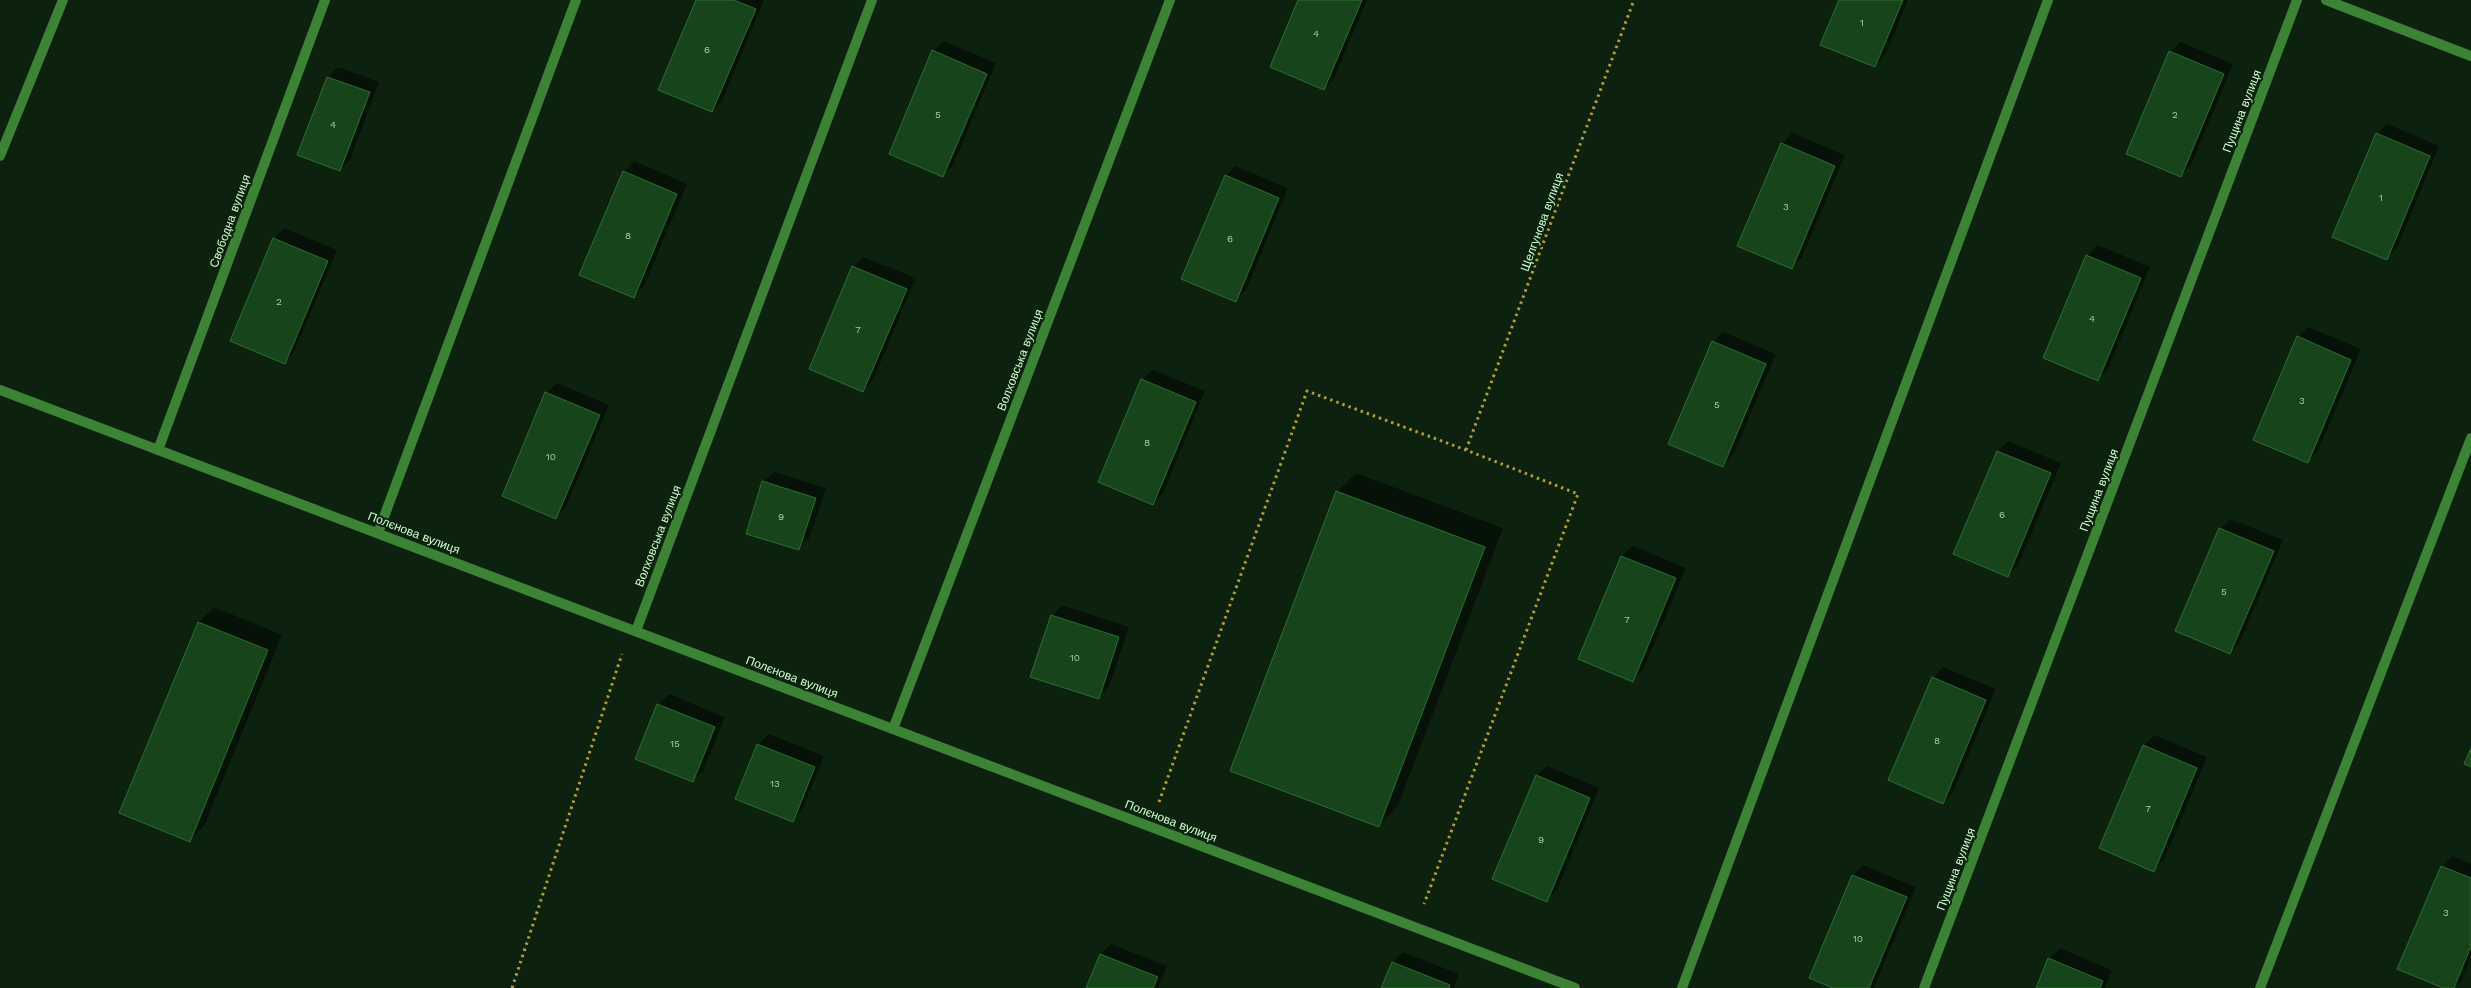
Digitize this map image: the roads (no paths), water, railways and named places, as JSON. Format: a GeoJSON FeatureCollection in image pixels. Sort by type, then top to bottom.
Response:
{"type":"FeatureCollection","features":[{"type":"Feature","properties":{"kind":"street"},"geometry":{"type":"LineString","coordinates":[[0,156],[63,0]]}},
{"type":"Feature","properties":{"kind":"street","name":"Свободна вулиця"},"geometry":{"type":"LineString","coordinates":[[158,450],[325,0]]}},
{"type":"Feature","properties":{"kind":"street"},"geometry":{"type":"LineString","coordinates":[[378,533],[576,0]]}},
{"type":"Feature","properties":{"kind":"street","name":"Волховська вулиця"},"geometry":{"type":"LineString","coordinates":[[633,630],[872,0]]}},
{"type":"Feature","properties":{"kind":"street","name":"Волховська вулиця"},"geometry":{"type":"LineString","coordinates":[[894,729],[1170,0]]}},
{"type":"Feature","properties":{"kind":"street"},"geometry":{"type":"LineString","coordinates":[[1682,988],[2048,0]]}},
{"type":"Feature","properties":{"kind":"street","name":"Пущина вулиця"},"geometry":{"type":"LineString","coordinates":[[1924,988],[2297,0]]}},
{"type":"Feature","properties":{"kind":"street"},"geometry":{"type":"LineString","coordinates":[[2326,0],[2471,56]]}},
{"type":"Feature","properties":{"kind":"street","name":"Полєнова вулиця"},"geometry":{"type":"LineString","coordinates":[[0,390],[1575,988]]}},
{"type":"Feature","properties":{"kind":"street"},"geometry":{"type":"LineString","coordinates":[[2260,988],[2471,438]]}}]}
